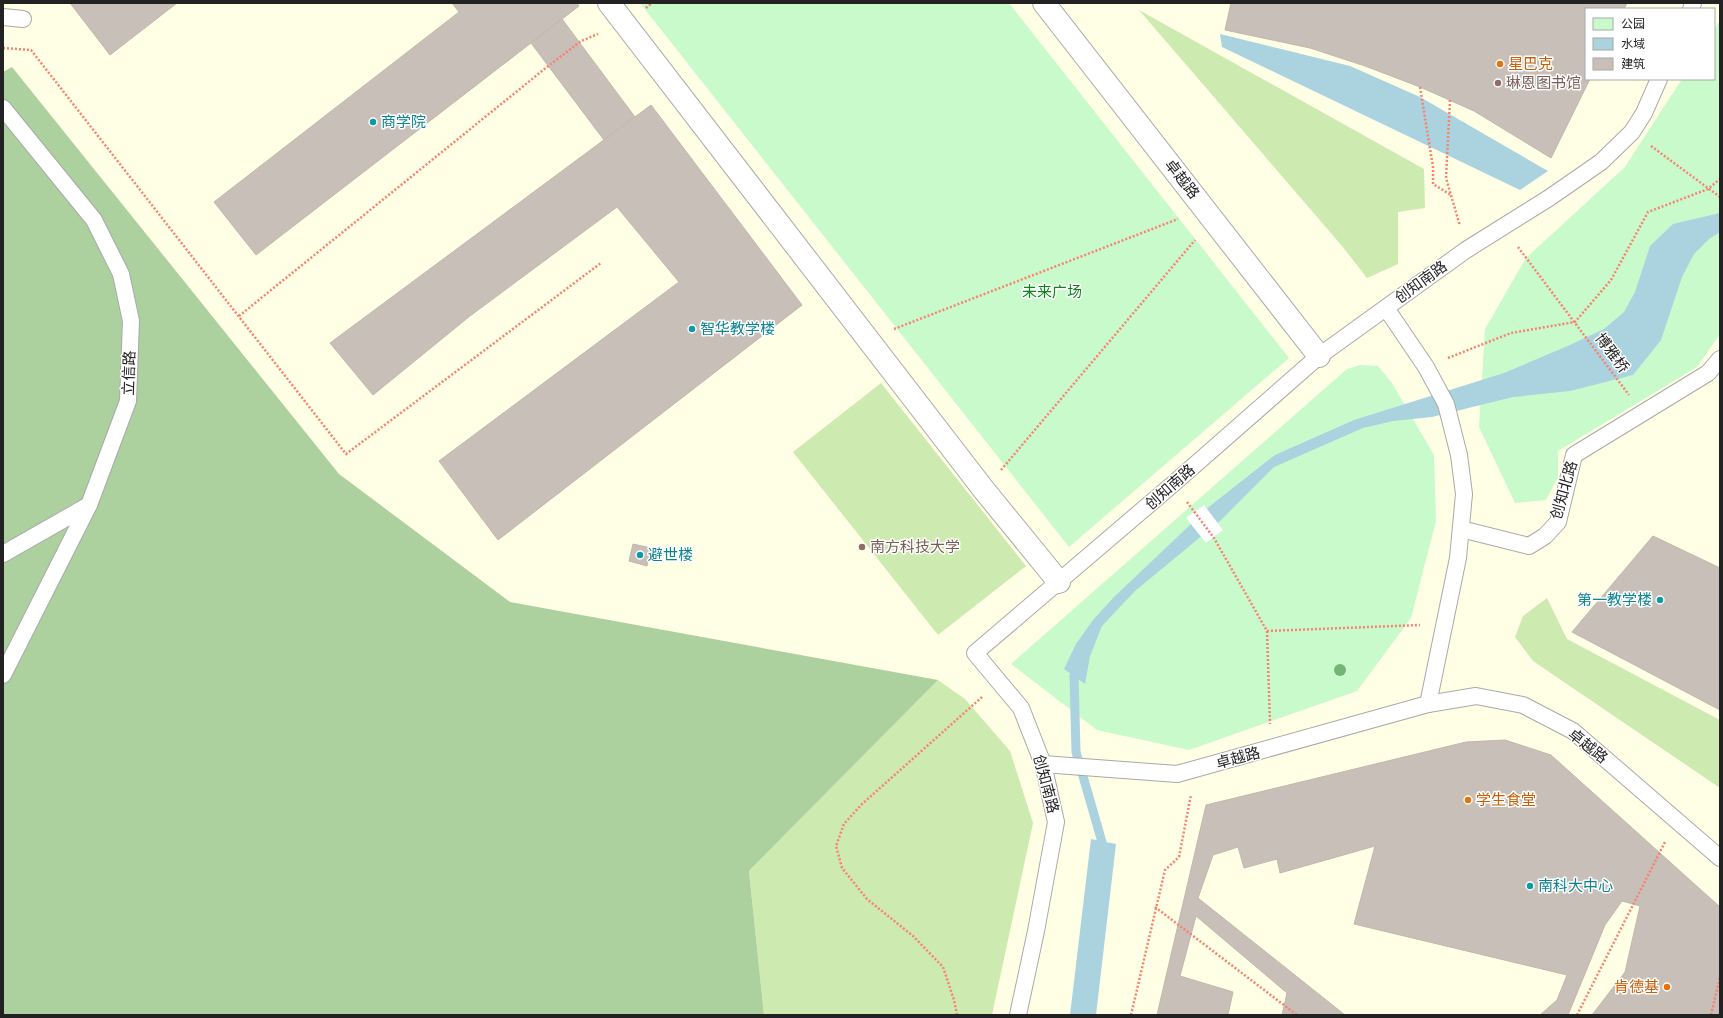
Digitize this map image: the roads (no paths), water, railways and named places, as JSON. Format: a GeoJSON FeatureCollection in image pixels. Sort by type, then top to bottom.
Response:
{"type":"FeatureCollection","features":[{"type":"Feature","properties":{"kind":"street"},"geometry":{"type":"LineString","coordinates":[[609,3],[984,490],[1059,582]]}},
{"type":"Feature","properties":{"kind":"street","name":"卓越路"},"geometry":{"type":"LineString","coordinates":[[1044,3],[1319,356]]}},
{"type":"Feature","properties":{"kind":"lane"},"geometry":{"type":"LineString","coordinates":[[3,17],[23,19]]}},
{"type":"Feature","properties":{"kind":"lane","name":"创知南路"},"geometry":{"type":"LineString","coordinates":[[1018,1015],[1036,931],[1056,822],[1043,764],[1020,708],[975,653],[1319,356],[1466,250],[1549,198],[1601,162],[1632,132],[1644,113],[1659,80]]}},
{"type":"Feature","properties":{"kind":"lane","name":"立信路"},"geometry":{"type":"LineString","coordinates":[[3,108],[94,220],[121,274],[131,321],[128,401],[89,505],[3,675]]}},
{"type":"Feature","properties":{"kind":"lane"},"geometry":{"type":"LineString","coordinates":[[1386,308],[1426,367],[1446,404],[1459,455],[1464,494],[1458,558],[1428,704]]}},
{"type":"Feature","properties":{"kind":"lane","name":"创知北路"},"geometry":{"type":"LineString","coordinates":[[1460,529],[1529,546],[1546,536],[1558,522],[1574,455],[1708,374],[1720,359]]}},
{"type":"Feature","properties":{"kind":"lane"},"geometry":{"type":"LineString","coordinates":[[3,554],[89,505]]}},
{"type":"Feature","properties":{"kind":"lane","name":"卓越路"},"geometry":{"type":"LineString","coordinates":[[1043,764],[1177,774],[1428,704],[1476,696],[1523,705],[1573,731],[1720,858]]}},
{"type":"Feature","properties":{"kind":"water"},"geometry":{"type":"Polygon","coordinates":[[[1220,34],[1350,66],[1420,97],[1548,171],[1520,190],[1222,47],[1220,34]]]}},
{"type":"Feature","properties":{"kind":"water"},"geometry":{"type":"Polygon","coordinates":[[[1720,213],[1720,232],[1709,239],[1694,254],[1682,277],[1661,340],[1633,375],[1570,391],[1513,397],[1432,417],[1393,421],[1363,428],[1274,467],[1221,520],[1135,591],[1102,626],[1090,656],[1085,684],[1064,669],[1076,644],[1093,620],[1114,597],[1210,506],[1275,455],[1354,420],[1504,373],[1604,329],[1624,312],[1635,292],[1650,246],[1673,224],[1720,213]]]}},
{"type":"Feature","properties":{"kind":"water"},"geometry":{"type":"Polygon","coordinates":[[[1091,839],[1116,844],[1096,1015],[1070,1015],[1091,839]]]}},
{"type":"Feature","properties":{"kind":"waterway"},"geometry":{"type":"LineString","coordinates":[[1078,666],[1074,676],[1076,752],[1102,842],[1100,853]]}},
{"type":"Feature","properties":{"kind":"place","name":"星巴克"},"geometry":{"type":"Point","coordinates":[1500,64]}},
{"type":"Feature","properties":{"kind":"place","name":"琳恩图书馆"},"geometry":{"type":"Point","coordinates":[1498,83]}},
{"type":"Feature","properties":{"kind":"place","name":"商学院"},"geometry":{"type":"Point","coordinates":[373,122]}},
{"type":"Feature","properties":{"kind":"place","name":"智华教学楼"},"geometry":{"type":"Point","coordinates":[692,329]}},
{"type":"Feature","properties":{"kind":"place","name":"南方科技大学"},"geometry":{"type":"Point","coordinates":[862,547]}},
{"type":"Feature","properties":{"kind":"place","name":"避世楼"},"geometry":{"type":"Point","coordinates":[640,555]}},
{"type":"Feature","properties":{"kind":"place","name":"第一教学楼"},"geometry":{"type":"Point","coordinates":[1660,600]}},
{"type":"Feature","properties":{"kind":"place","name":"学生食堂"},"geometry":{"type":"Point","coordinates":[1468,800]}},
{"type":"Feature","properties":{"kind":"place","name":"南科大中心"},"geometry":{"type":"Point","coordinates":[1530,886]}},
{"type":"Feature","properties":{"kind":"place","name":"肯德基"},"geometry":{"type":"Point","coordinates":[1667,987]}},
{"type":"Feature","properties":{"kind":"park label","name":"未来广场"},"geometry":{"type":"Point","coordinates":[1052,292]}}]}
